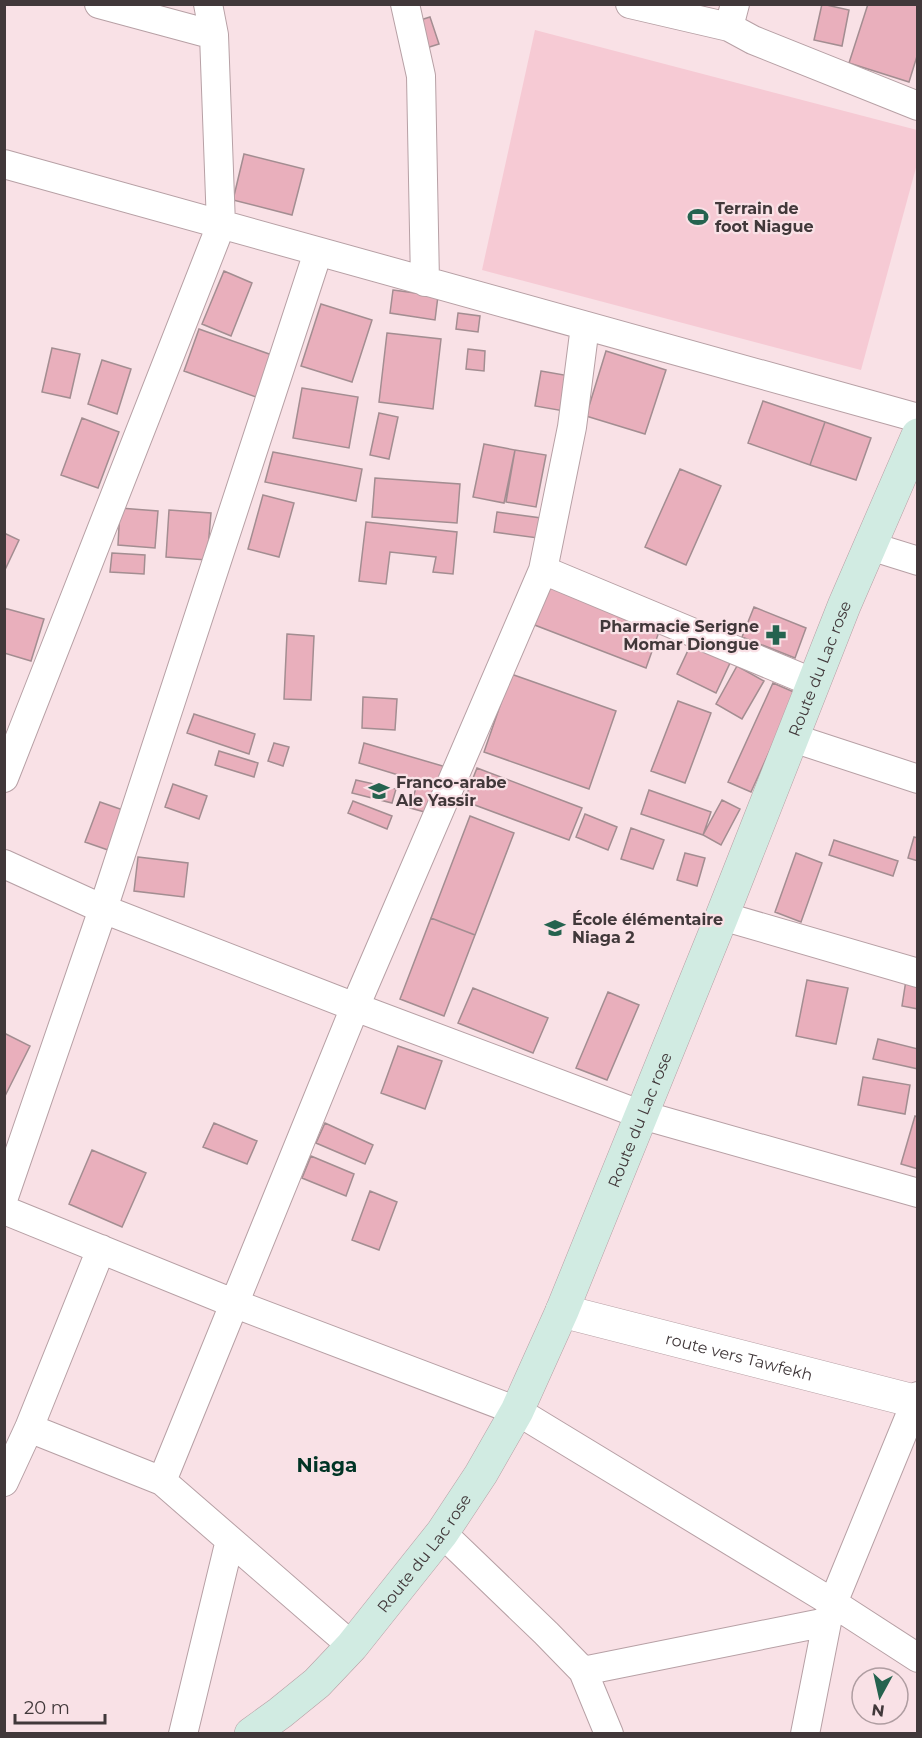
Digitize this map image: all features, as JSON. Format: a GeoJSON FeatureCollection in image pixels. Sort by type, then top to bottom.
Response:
{"type":"FeatureCollection","features":[{"type":"Feature","properties":{"kind":"main road","name":"Route du Lac rose"},"geometry":{"type":"LineString","coordinates":[[251,1734],[317,1683],[352,1646],[442,1533],[481,1474],[518,1411],[562,1311],[814,683],[918,435]]}},
{"type":"Feature","properties":{"kind":"street"},"geometry":{"type":"LineString","coordinates":[[99,4],[214,35]]}},
{"type":"Feature","properties":{"kind":"street"},"geometry":{"type":"LineString","coordinates":[[4,778],[221,225],[214,35],[207,4]]}},
{"type":"Feature","properties":{"kind":"street"},"geometry":{"type":"LineString","coordinates":[[405,4],[421,76],[425,282]]}},
{"type":"Feature","properties":{"kind":"street"},"geometry":{"type":"LineString","coordinates":[[630,4],[732,16],[753,40],[918,106]]}},
{"type":"Feature","properties":{"kind":"street"},"geometry":{"type":"LineString","coordinates":[[4,164],[918,418]]}},
{"type":"Feature","properties":{"kind":"street"},"geometry":{"type":"LineString","coordinates":[[4,1197],[103,909],[318,252]]}},
{"type":"Feature","properties":{"kind":"street"},"geometry":{"type":"LineString","coordinates":[[162,1481],[355,1007],[543,570],[572,427],[585,326]]}},
{"type":"Feature","properties":{"kind":"street"},"geometry":{"type":"LineString","coordinates":[[870,546],[918,561]]}},
{"type":"Feature","properties":{"kind":"street"},"geometry":{"type":"LineString","coordinates":[[543,570],[814,683]]}},
{"type":"Feature","properties":{"kind":"street"},"geometry":{"type":"LineString","coordinates":[[793,738],[918,779]]}},
{"type":"Feature","properties":{"kind":"street"},"geometry":{"type":"LineString","coordinates":[[4,864],[103,909],[642,1115],[918,1194]]}},
{"type":"Feature","properties":{"kind":"street"},"geometry":{"type":"LineString","coordinates":[[722,916],[918,974]]}},
{"type":"Feature","properties":{"kind":"street"},"geometry":{"type":"LineString","coordinates":[[4,1210],[233,1303],[518,1411],[830,1612],[918,1658]]}},
{"type":"Feature","properties":{"kind":"street"},"geometry":{"type":"LineString","coordinates":[[4,1482],[29,1428],[101,1249]]}},
{"type":"Feature","properties":{"kind":"street","name":"route vers Tawfekh"},"geometry":{"type":"LineString","coordinates":[[562,1311],[917,1400]]}},
{"type":"Feature","properties":{"kind":"street"},"geometry":{"type":"LineString","coordinates":[[805,1734],[830,1612],[917,1400]]}},
{"type":"Feature","properties":{"kind":"street"},"geometry":{"type":"LineString","coordinates":[[29,1428],[162,1481],[352,1646]]}},
{"type":"Feature","properties":{"kind":"street"},"geometry":{"type":"LineString","coordinates":[[442,1533],[583,1671],[609,1734]]}},
{"type":"Feature","properties":{"kind":"street"},"geometry":{"type":"LineString","coordinates":[[183,1734],[230,1540]]}},
{"type":"Feature","properties":{"kind":"street"},"geometry":{"type":"LineString","coordinates":[[583,1671],[830,1612]]}},
{"type":"Feature","properties":{"kind":"shaded area","name":"Terrain de foot Niague"},"geometry":{"type":"Polygon","coordinates":[[[535,30],[917,130],[917,164],[861,370],[482,270],[535,30]]]}},
{"type":"Feature","properties":{"kind":"building"},"geometry":{"type":"Polygon","coordinates":[[[822,4],[849,10],[842,46],[814,40],[822,4]]]}},
{"type":"Feature","properties":{"kind":"building"},"geometry":{"type":"Polygon","coordinates":[[[868,4],[918,4],[918,53],[909,82],[849,63],[868,4]]]}},
{"type":"Feature","properties":{"kind":"building"},"geometry":{"type":"Polygon","coordinates":[[[430,17],[439,44],[423,49],[414,22],[430,17]]]}},
{"type":"Feature","properties":{"kind":"building"},"geometry":{"type":"Polygon","coordinates":[[[244,154],[304,169],[292,215],[233,200],[244,154]]]}},
{"type":"Feature","properties":{"kind":"building"},"geometry":{"type":"Polygon","coordinates":[[[224,271],[252,283],[231,336],[202,324],[224,271]]]}},
{"type":"Feature","properties":{"kind":"building"},"geometry":{"type":"Polygon","coordinates":[[[393,290],[438,296],[435,320],[390,313],[393,290]]]}},
{"type":"Feature","properties":{"kind":"building"},"geometry":{"type":"Polygon","coordinates":[[[321,304],[372,320],[352,382],[301,366],[321,304]]]}},
{"type":"Feature","properties":{"kind":"building"},"geometry":{"type":"Polygon","coordinates":[[[458,313],[480,316],[478,332],[456,329],[458,313]]]}},
{"type":"Feature","properties":{"kind":"building"},"geometry":{"type":"Polygon","coordinates":[[[199,329],[272,355],[256,397],[184,371],[199,329]]]}},
{"type":"Feature","properties":{"kind":"building"},"geometry":{"type":"Polygon","coordinates":[[[387,333],[441,339],[433,409],[379,402],[387,333]]]}},
{"type":"Feature","properties":{"kind":"building"},"geometry":{"type":"Polygon","coordinates":[[[52,348],[80,354],[70,398],[42,392],[52,348]]]}},
{"type":"Feature","properties":{"kind":"building"},"geometry":{"type":"Polygon","coordinates":[[[468,349],[485,351],[484,371],[466,369],[468,349]]]}},
{"type":"Feature","properties":{"kind":"building"},"geometry":{"type":"Polygon","coordinates":[[[606,351],[666,370],[645,434],[586,416],[606,351]]]}},
{"type":"Feature","properties":{"kind":"building"},"geometry":{"type":"Polygon","coordinates":[[[102,360],[131,369],[117,414],[88,404],[102,360]]]}},
{"type":"Feature","properties":{"kind":"building"},"geometry":{"type":"Polygon","coordinates":[[[541,371],[570,376],[564,411],[535,406],[541,371]]]}},
{"type":"Feature","properties":{"kind":"building"},"geometry":{"type":"Polygon","coordinates":[[[302,388],[358,397],[349,448],[293,438],[302,388]]]}},
{"type":"Feature","properties":{"kind":"building"},"geometry":{"type":"Polygon","coordinates":[[[763,401],[825,422],[810,465],[748,443],[763,401]]]}},
{"type":"Feature","properties":{"kind":"building"},"geometry":{"type":"Polygon","coordinates":[[[379,413],[398,417],[389,459],[370,455],[379,413]]]}},
{"type":"Feature","properties":{"kind":"building"},"geometry":{"type":"Polygon","coordinates":[[[82,418],[119,432],[98,488],[61,475],[82,418]]]}},
{"type":"Feature","properties":{"kind":"building"},"geometry":{"type":"Polygon","coordinates":[[[825,422],[871,438],[856,480],[810,465],[825,422]]]}},
{"type":"Feature","properties":{"kind":"building"},"geometry":{"type":"Polygon","coordinates":[[[484,444],[515,450],[504,503],[473,497],[484,444]]]}},
{"type":"Feature","properties":{"kind":"building"},"geometry":{"type":"Polygon","coordinates":[[[515,450],[546,455],[536,507],[506,502],[515,450]]]}},
{"type":"Feature","properties":{"kind":"building"},"geometry":{"type":"Polygon","coordinates":[[[273,452],[362,469],[356,501],[265,482],[273,452]]]}},
{"type":"Feature","properties":{"kind":"building"},"geometry":{"type":"Polygon","coordinates":[[[680,469],[721,486],[686,565],[645,547],[680,469]]]}},
{"type":"Feature","properties":{"kind":"building"},"geometry":{"type":"Polygon","coordinates":[[[375,478],[460,484],[457,523],[372,517],[375,478]]]}},
{"type":"Feature","properties":{"kind":"building"},"geometry":{"type":"Polygon","coordinates":[[[263,495],[294,503],[279,557],[248,549],[263,495]]]}},
{"type":"Feature","properties":{"kind":"building"},"geometry":{"type":"Polygon","coordinates":[[[120,508],[158,511],[155,548],[118,545],[120,508]]]}},
{"type":"Feature","properties":{"kind":"building"},"geometry":{"type":"Polygon","coordinates":[[[169,510],[211,513],[207,560],[166,557],[169,510]]]}},
{"type":"Feature","properties":{"kind":"building"},"geometry":{"type":"Polygon","coordinates":[[[497,512],[541,518],[538,538],[494,532],[497,512]]]}},
{"type":"Feature","properties":{"kind":"building"},"geometry":{"type":"Polygon","coordinates":[[[366,522],[457,532],[453,574],[433,572],[436,557],[390,552],[386,584],[359,581],[366,522]]]}},
{"type":"Feature","properties":{"kind":"building"},"geometry":{"type":"Polygon","coordinates":[[[4,533],[19,540],[4,572],[4,533]]]}},
{"type":"Feature","properties":{"kind":"building"},"geometry":{"type":"Polygon","coordinates":[[[112,553],[145,555],[144,574],[110,572],[112,553]]]}},
{"type":"Feature","properties":{"kind":"building"},"geometry":{"type":"Polygon","coordinates":[[[547,585],[660,629],[646,668],[532,624],[547,585]]]}},
{"type":"Feature","properties":{"kind":"building"},"geometry":{"type":"Polygon","coordinates":[[[754,607],[806,628],[795,658],[742,637],[754,607]]]}},
{"type":"Feature","properties":{"kind":"building"},"geometry":{"type":"Polygon","coordinates":[[[4,608],[44,619],[31,661],[4,653],[4,608]]]}},
{"type":"Feature","properties":{"kind":"building"},"geometry":{"type":"Polygon","coordinates":[[[287,634],[314,636],[311,700],[284,699],[287,634]]]}},
{"type":"Feature","properties":{"kind":"building"},"geometry":{"type":"Polygon","coordinates":[[[691,644],[730,663],[716,693],[677,674],[691,644]]]}},
{"type":"Feature","properties":{"kind":"building"},"geometry":{"type":"Polygon","coordinates":[[[737,666],[764,681],[742,719],[716,704],[737,666]]]}},
{"type":"Feature","properties":{"kind":"building"},"geometry":{"type":"Polygon","coordinates":[[[511,674],[616,711],[589,789],[484,752],[511,674]]]}},
{"type":"Feature","properties":{"kind":"building"},"geometry":{"type":"Polygon","coordinates":[[[773,683],[796,693],[751,792],[728,782],[773,683]]]}},
{"type":"Feature","properties":{"kind":"building"},"geometry":{"type":"Polygon","coordinates":[[[363,697],[397,699],[395,730],[362,728],[363,697]]]}},
{"type":"Feature","properties":{"kind":"building"},"geometry":{"type":"Polygon","coordinates":[[[678,701],[711,713],[685,783],[651,771],[678,701]]]}},
{"type":"Feature","properties":{"kind":"building"},"geometry":{"type":"Polygon","coordinates":[[[194,714],[255,734],[249,754],[187,733],[194,714]]]}},
{"type":"Feature","properties":{"kind":"building"},"geometry":{"type":"Polygon","coordinates":[[[274,743],[289,747],[283,766],[268,761],[274,743]]]}},
{"type":"Feature","properties":{"kind":"building"},"geometry":{"type":"Polygon","coordinates":[[[364,743],[446,767],[432,814],[410,808],[418,781],[359,763],[364,743]]]}},
{"type":"Feature","properties":{"kind":"building"},"geometry":{"type":"Polygon","coordinates":[[[219,751],[258,763],[254,777],[215,765],[219,751]]]}},
{"type":"Feature","properties":{"kind":"building"},"geometry":{"type":"Polygon","coordinates":[[[477,768],[582,808],[569,840],[464,801],[477,768]]]}},
{"type":"Feature","properties":{"kind":"building"},"geometry":{"type":"Polygon","coordinates":[[[356,780],[396,789],[392,803],[352,793],[356,780]]]}},
{"type":"Feature","properties":{"kind":"building"},"geometry":{"type":"Polygon","coordinates":[[[173,784],[207,796],[199,819],[165,807],[173,784]]]}},
{"type":"Feature","properties":{"kind":"building"},"geometry":{"type":"Polygon","coordinates":[[[649,790],[711,812],[703,835],[641,814],[649,790]]]}},
{"type":"Feature","properties":{"kind":"building"},"geometry":{"type":"Polygon","coordinates":[[[722,800],[740,809],[721,845],[703,835],[722,800]]]}},
{"type":"Feature","properties":{"kind":"building"},"geometry":{"type":"Polygon","coordinates":[[[353,801],[392,816],[387,829],[348,813],[353,801]]]}},
{"type":"Feature","properties":{"kind":"building"},"geometry":{"type":"Polygon","coordinates":[[[100,802],[123,810],[108,850],[85,842],[100,802]]]}},
{"type":"Feature","properties":{"kind":"building"},"geometry":{"type":"Polygon","coordinates":[[[585,814],[617,827],[608,850],[576,837],[585,814]]]}},
{"type":"Feature","properties":{"kind":"building"},"geometry":{"type":"Polygon","coordinates":[[[470,816],[514,833],[475,935],[431,918],[470,816]]]}},
{"type":"Feature","properties":{"kind":"building"},"geometry":{"type":"Polygon","coordinates":[[[631,828],[664,840],[653,869],[621,859],[631,828]]]}},
{"type":"Feature","properties":{"kind":"building"},"geometry":{"type":"Polygon","coordinates":[[[914,837],[918,838],[918,861],[908,858],[914,837]]]}},
{"type":"Feature","properties":{"kind":"building"},"geometry":{"type":"Polygon","coordinates":[[[834,840],[898,861],[893,876],[829,855],[834,840]]]}},
{"type":"Feature","properties":{"kind":"building"},"geometry":{"type":"Polygon","coordinates":[[[685,853],[705,858],[697,886],[677,880],[685,853]]]}},
{"type":"Feature","properties":{"kind":"building"},"geometry":{"type":"Polygon","coordinates":[[[796,853],[822,863],[801,922],[775,912],[796,853]]]}},
{"type":"Feature","properties":{"kind":"building"},"geometry":{"type":"Polygon","coordinates":[[[138,857],[188,863],[184,897],[134,891],[138,857]]]}},
{"type":"Feature","properties":{"kind":"building"},"geometry":{"type":"Polygon","coordinates":[[[431,918],[475,935],[444,1016],[400,999],[431,918]]]}},
{"type":"Feature","properties":{"kind":"building"},"geometry":{"type":"Polygon","coordinates":[[[807,980],[848,988],[836,1044],[796,1036],[807,980]]]}},
{"type":"Feature","properties":{"kind":"building"},"geometry":{"type":"Polygon","coordinates":[[[906,980],[918,982],[918,1009],[902,1006],[906,980]]]}},
{"type":"Feature","properties":{"kind":"building"},"geometry":{"type":"Polygon","coordinates":[[[473,988],[548,1018],[533,1053],[458,1023],[473,988]]]}},
{"type":"Feature","properties":{"kind":"building"},"geometry":{"type":"Polygon","coordinates":[[[608,992],[639,1005],[607,1080],[576,1068],[608,992]]]}},
{"type":"Feature","properties":{"kind":"building"},"geometry":{"type":"Polygon","coordinates":[[[4,1033],[30,1046],[4,1098],[4,1033]]]}},
{"type":"Feature","properties":{"kind":"building"},"geometry":{"type":"Polygon","coordinates":[[[878,1039],[918,1049],[918,1069],[873,1059],[878,1039]]]}},
{"type":"Feature","properties":{"kind":"building"},"geometry":{"type":"Polygon","coordinates":[[[398,1046],[442,1061],[425,1109],[381,1093],[398,1046]]]}},
{"type":"Feature","properties":{"kind":"building"},"geometry":{"type":"Polygon","coordinates":[[[863,1077],[910,1085],[905,1114],[858,1105],[863,1077]]]}},
{"type":"Feature","properties":{"kind":"building"},"geometry":{"type":"Polygon","coordinates":[[[915,1116],[918,1117],[918,1169],[901,1164],[915,1116]]]}},
{"type":"Feature","properties":{"kind":"building"},"geometry":{"type":"Polygon","coordinates":[[[214,1123],[257,1141],[247,1164],[203,1147],[214,1123]]]}},
{"type":"Feature","properties":{"kind":"building"},"geometry":{"type":"Polygon","coordinates":[[[325,1123],[373,1145],[365,1164],[316,1143],[325,1123]]]}},
{"type":"Feature","properties":{"kind":"building"},"geometry":{"type":"Polygon","coordinates":[[[92,1150],[146,1173],[122,1227],[69,1204],[92,1150]]]}},
{"type":"Feature","properties":{"kind":"building"},"geometry":{"type":"Polygon","coordinates":[[[311,1156],[354,1174],[346,1196],[302,1178],[311,1156]]]}},
{"type":"Feature","properties":{"kind":"building"},"geometry":{"type":"Polygon","coordinates":[[[370,1191],[397,1202],[379,1250],[352,1240],[370,1191]]]}},
{"type":"Feature","properties":{"kind":"place","name":"Terrain de foot Niague"},"geometry":{"type":"Point","coordinates":[698,217]}},
{"type":"Feature","properties":{"kind":"place","name":"Pharmacie Serigne Momar Diongue"},"geometry":{"type":"Point","coordinates":[776,635]}},
{"type":"Feature","properties":{"kind":"place","name":"Franco-arabe Ale Yassir"},"geometry":{"type":"Point","coordinates":[379,791]}},
{"type":"Feature","properties":{"kind":"place","name":"École élémentaire Niaga 2"},"geometry":{"type":"Point","coordinates":[555,928]}},
{"type":"Feature","properties":{"kind":"district","name":"Niaga"},"geometry":{"type":"Point","coordinates":[327,1465]}}]}
